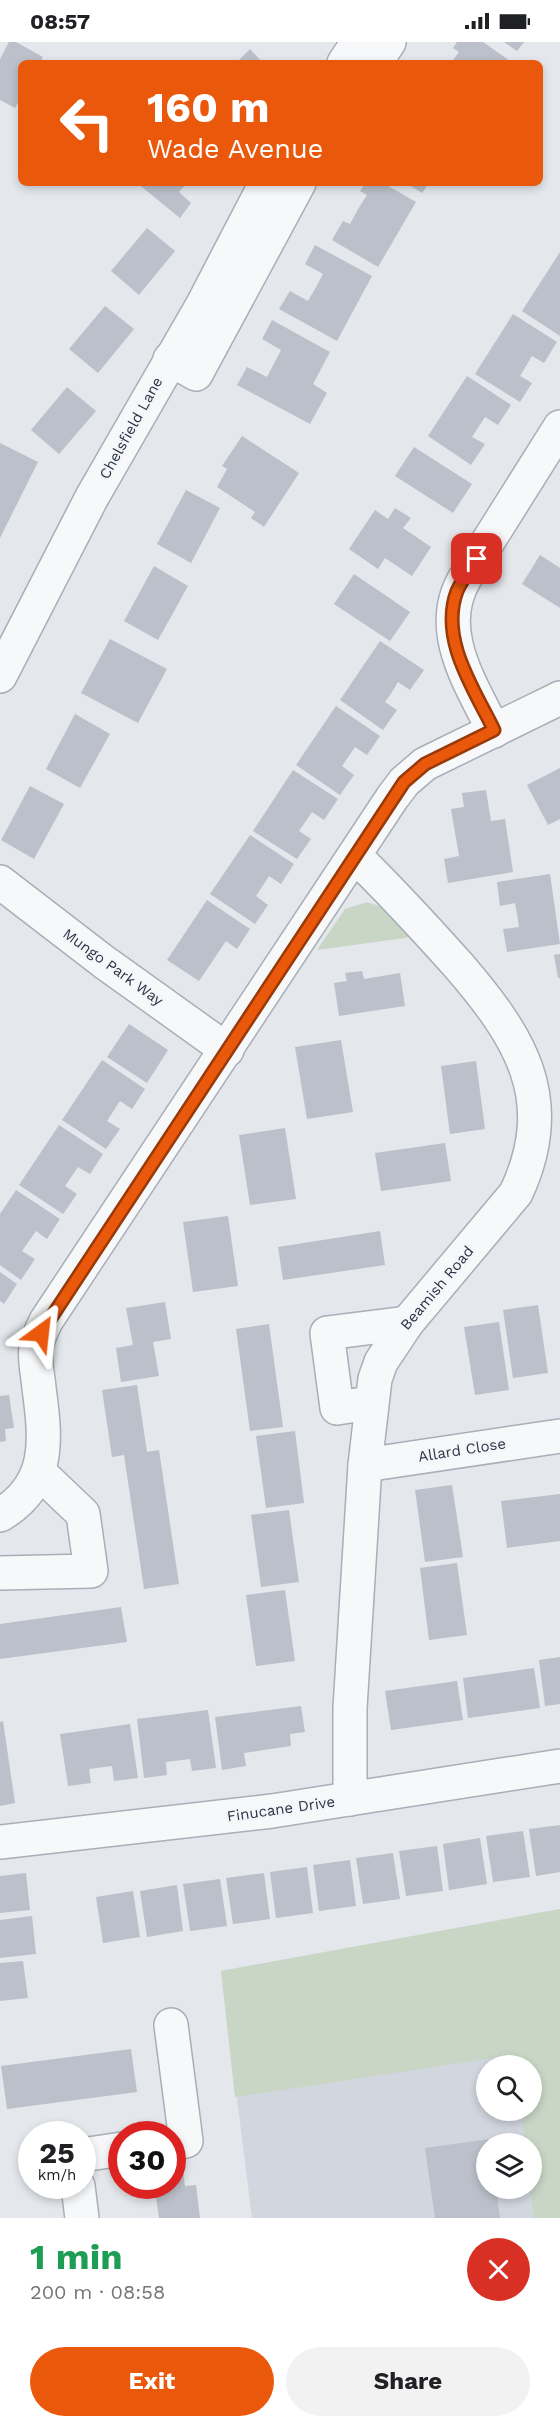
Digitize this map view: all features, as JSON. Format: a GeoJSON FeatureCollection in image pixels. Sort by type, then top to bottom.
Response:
{"type":"FeatureCollection","features":[{"type":"Feature","properties":{"kind":"street"},"geometry":{"type":"LineString","coordinates":[[346,60],[358,42]]}},
{"type":"Feature","properties":{"kind":"street"},"geometry":{"type":"LineString","coordinates":[[377,60],[389,42]]}},
{"type":"Feature","properties":{"kind":"street","name":"Chelsfield Lane"},"geometry":{"type":"LineString","coordinates":[[0,676],[93,498],[202,306],[264,186]]}},
{"type":"Feature","properties":{"kind":"street"},"geometry":{"type":"LineString","coordinates":[[170,359],[196,374],[298,186]]}},
{"type":"Feature","properties":{"kind":"street"},"geometry":{"type":"LineString","coordinates":[[494,730],[458,652],[452,619],[454,600],[465,578],[560,427]]}},
{"type":"Feature","properties":{"kind":"street"},"geometry":{"type":"LineString","coordinates":[[0,1515],[22,1498],[39,1472],[44,1446],[36,1360],[41,1333],[392,798],[416,770],[560,698]]}},
{"type":"Feature","properties":{"kind":"street","name":"Beamish Road"},"geometry":{"type":"LineString","coordinates":[[350,1799],[350,1708],[365,1465],[370,1403],[381,1362],[407,1323],[520,1186],[536,1146],[540,1105],[530,1066],[510,1027],[425,928],[355,856]]}},
{"type":"Feature","properties":{"kind":"street","name":"Mungo Park Way"},"geometry":{"type":"LineString","coordinates":[[0,882],[104,962],[227,1050]]}},
{"type":"Feature","properties":{"kind":"street"},"geometry":{"type":"LineString","coordinates":[[370,1403],[337,1408],[327,1333],[407,1323]]}},
{"type":"Feature","properties":{"kind":"street","name":"Allard Close"},"geometry":{"type":"LineString","coordinates":[[365,1465],[560,1436]]}},
{"type":"Feature","properties":{"kind":"street"},"geometry":{"type":"LineString","coordinates":[[0,1573],[90,1571],[83,1514],[39,1472]]}},
{"type":"Feature","properties":{"kind":"street","name":"Finucane Drive"},"geometry":{"type":"LineString","coordinates":[[0,1842],[261,1812],[560,1766]]}},
{"type":"Feature","properties":{"kind":"street"},"geometry":{"type":"LineString","coordinates":[[171,2025],[183,2121]]}},
{"type":"Feature","properties":{"kind":"street"},"geometry":{"type":"LineString","coordinates":[[80,2199],[82,2218]]}},
{"type":"Feature","properties":{"kind":"shaded area"},"geometry":{"type":"Polygon","coordinates":[[[560,1909],[560,2218],[252,2218],[221,1971],[560,1909]]]}},
{"type":"Feature","properties":{"kind":"green space"},"geometry":{"type":"Polygon","coordinates":[[[367,902],[382,907],[412,937],[317,950],[345,909],[367,902]]]}},
{"type":"Feature","properties":{"kind":"green space"},"geometry":{"type":"Polygon","coordinates":[[[560,1909],[560,2218],[534,2218],[531,2199],[542,2199],[542,2133],[524,2133],[522,2121],[542,2121],[542,2055],[476,2055],[476,2061],[235,2097],[221,1971],[560,1909]]]}},
{"type":"Feature","properties":{"kind":"building"},"geometry":{"type":"Polygon","coordinates":[[[9,42],[16,42],[43,57],[42,60],[18,60],[18,102],[15,108],[0,100],[0,59],[9,42]]]}},
{"type":"Feature","properties":{"kind":"building"},"geometry":{"type":"Polygon","coordinates":[[[457,42],[483,42],[509,60],[453,60],[459,52],[453,48],[457,42]]]}},
{"type":"Feature","properties":{"kind":"building"},"geometry":{"type":"Polygon","coordinates":[[[504,42],[524,42],[517,51],[504,42]]]}},
{"type":"Feature","properties":{"kind":"building"},"geometry":{"type":"Polygon","coordinates":[[[250,49],[260,60],[239,60],[250,49]]]}},
{"type":"Feature","properties":{"kind":"building"},"geometry":{"type":"Polygon","coordinates":[[[141,186],[184,186],[179,192],[191,203],[180,218],[141,186]]]}},
{"type":"Feature","properties":{"kind":"building"},"geometry":{"type":"Polygon","coordinates":[[[363,186],[388,186],[416,202],[378,267],[332,240],[343,221],[350,224],[367,195],[360,191],[363,186]]]}},
{"type":"Feature","properties":{"kind":"building"},"geometry":{"type":"Polygon","coordinates":[[[411,186],[427,186],[422,193],[411,186]]]}},
{"type":"Feature","properties":{"kind":"building"},"geometry":{"type":"Polygon","coordinates":[[[147,228],[175,251],[139,295],[111,271],[147,228]]]}},
{"type":"Feature","properties":{"kind":"building"},"geometry":{"type":"Polygon","coordinates":[[[315,245],[372,276],[337,341],[279,309],[290,291],[308,301],[316,287],[323,274],[305,264],[315,245]]]}},
{"type":"Feature","properties":{"kind":"building"},"geometry":{"type":"Polygon","coordinates":[[[560,252],[560,336],[522,311],[560,252]]]}},
{"type":"Feature","properties":{"kind":"building"},"geometry":{"type":"Polygon","coordinates":[[[105,306],[134,329],[98,373],[69,349],[105,306]]]}},
{"type":"Feature","properties":{"kind":"building"},"geometry":{"type":"Polygon","coordinates":[[[513,314],[557,342],[544,363],[532,356],[520,376],[532,383],[520,402],[475,374],[513,314]]]}},
{"type":"Feature","properties":{"kind":"building"},"geometry":{"type":"Polygon","coordinates":[[[272,320],[330,352],[313,384],[327,393],[310,424],[237,385],[247,367],[267,377],[281,350],[262,339],[272,320]]]}},
{"type":"Feature","properties":{"kind":"building"},"geometry":{"type":"Polygon","coordinates":[[[467,376],[511,405],[498,425],[485,417],[472,437],[485,444],[471,465],[428,436],[467,376]]]}},
{"type":"Feature","properties":{"kind":"building"},"geometry":{"type":"Polygon","coordinates":[[[67,387],[96,411],[59,454],[31,430],[67,387]]]}},
{"type":"Feature","properties":{"kind":"building"},"geometry":{"type":"Polygon","coordinates":[[[242,436],[299,473],[264,527],[251,518],[255,512],[217,487],[227,469],[222,466],[242,436]]]}},
{"type":"Feature","properties":{"kind":"building"},"geometry":{"type":"Polygon","coordinates":[[[0,443],[38,462],[0,538],[0,443]]]}},
{"type":"Feature","properties":{"kind":"building"},"geometry":{"type":"Polygon","coordinates":[[[414,447],[472,484],[453,513],[395,476],[414,447]]]}},
{"type":"Feature","properties":{"kind":"building"},"geometry":{"type":"Polygon","coordinates":[[[186,490],[220,508],[191,563],[157,544],[186,490]]]}},
{"type":"Feature","properties":{"kind":"building"},"geometry":{"type":"Polygon","coordinates":[[[395,508],[411,518],[403,528],[431,547],[412,576],[385,558],[378,569],[349,549],[375,510],[388,519],[395,508]]]}},
{"type":"Feature","properties":{"kind":"building"},"geometry":{"type":"Polygon","coordinates":[[[540,555],[560,568],[560,608],[522,584],[540,555]]]}},
{"type":"Feature","properties":{"kind":"building"},"geometry":{"type":"Polygon","coordinates":[[[154,566],[188,586],[158,640],[124,621],[154,566]]]}},
{"type":"Feature","properties":{"kind":"building"},"geometry":{"type":"Polygon","coordinates":[[[354,574],[410,612],[390,641],[334,604],[354,574]]]}},
{"type":"Feature","properties":{"kind":"building"},"geometry":{"type":"Polygon","coordinates":[[[110,639],[167,669],[138,723],[81,693],[110,639]]]}},
{"type":"Feature","properties":{"kind":"building"},"geometry":{"type":"Polygon","coordinates":[[[380,641],[424,670],[410,690],[398,682],[385,702],[397,710],[383,730],[340,700],[380,641]]]}},
{"type":"Feature","properties":{"kind":"building"},"geometry":{"type":"Polygon","coordinates":[[[336,706],[380,736],[367,755],[355,747],[342,766],[354,775],[340,795],[296,765],[336,706]]]}},
{"type":"Feature","properties":{"kind":"building"},"geometry":{"type":"Polygon","coordinates":[[[75,714],[110,734],[80,788],[46,769],[75,714]]]}},
{"type":"Feature","properties":{"kind":"building"},"geometry":{"type":"Polygon","coordinates":[[[560,768],[560,819],[548,825],[527,785],[560,768]]]}},
{"type":"Feature","properties":{"kind":"building"},"geometry":{"type":"Polygon","coordinates":[[[293,770],[338,799],[324,820],[312,812],[299,831],[311,839],[297,859],[253,831],[293,770]]]}},
{"type":"Feature","properties":{"kind":"building"},"geometry":{"type":"Polygon","coordinates":[[[30,786],[64,804],[34,859],[1,840],[30,786]]]}},
{"type":"Feature","properties":{"kind":"building"},"geometry":{"type":"Polygon","coordinates":[[[486,790],[491,821],[505,819],[513,872],[448,883],[444,859],[459,856],[451,809],[464,807],[462,793],[486,790]]]}},
{"type":"Feature","properties":{"kind":"building"},"geometry":{"type":"Polygon","coordinates":[[[250,835],[294,864],[281,884],[269,876],[256,896],[268,905],[255,924],[210,894],[250,835]]]}},
{"type":"Feature","properties":{"kind":"building"},"geometry":{"type":"Polygon","coordinates":[[[550,874],[560,944],[507,952],[503,929],[519,927],[515,903],[500,906],[497,882],[550,874]]]}},
{"type":"Feature","properties":{"kind":"building"},"geometry":{"type":"Polygon","coordinates":[[[207,900],[250,929],[237,949],[226,941],[199,981],[167,960],[207,900]]]}},
{"type":"Feature","properties":{"kind":"building"},"geometry":{"type":"Polygon","coordinates":[[[560,954],[560,978],[558,978],[554,955],[560,954]]]}},
{"type":"Feature","properties":{"kind":"building"},"geometry":{"type":"Polygon","coordinates":[[[362,971],[364,979],[400,973],[405,1006],[339,1016],[334,983],[347,981],[345,973],[362,971]]]}},
{"type":"Feature","properties":{"kind":"building"},"geometry":{"type":"Polygon","coordinates":[[[129,1024],[168,1050],[147,1083],[107,1057],[129,1024]]]}},
{"type":"Feature","properties":{"kind":"building"},"geometry":{"type":"Polygon","coordinates":[[[341,1040],[353,1112],[307,1119],[295,1047],[341,1040]]]}},
{"type":"Feature","properties":{"kind":"building"},"geometry":{"type":"Polygon","coordinates":[[[102,1060],[145,1089],[132,1109],[120,1101],[107,1121],[120,1129],[106,1149],[62,1120],[102,1060]]]}},
{"type":"Feature","properties":{"kind":"building"},"geometry":{"type":"Polygon","coordinates":[[[476,1061],[485,1129],[450,1134],[441,1066],[476,1061]]]}},
{"type":"Feature","properties":{"kind":"building"},"geometry":{"type":"Polygon","coordinates":[[[59,1125],[103,1154],[90,1174],[78,1167],[65,1186],[77,1194],[63,1214],[19,1185],[59,1125]]]}},
{"type":"Feature","properties":{"kind":"building"},"geometry":{"type":"Polygon","coordinates":[[[285,1128],[296,1199],[250,1205],[239,1135],[285,1128]]]}},
{"type":"Feature","properties":{"kind":"building"},"geometry":{"type":"Polygon","coordinates":[[[445,1143],[451,1181],[381,1191],[375,1153],[445,1143]]]}},
{"type":"Feature","properties":{"kind":"building"},"geometry":{"type":"Polygon","coordinates":[[[16,1190],[60,1219],[47,1239],[36,1231],[22,1251],[35,1259],[21,1280],[0,1265],[0,1214],[16,1190]]]}},
{"type":"Feature","properties":{"kind":"building"},"geometry":{"type":"Polygon","coordinates":[[[228,1216],[238,1286],[193,1292],[183,1222],[228,1216]]]}},
{"type":"Feature","properties":{"kind":"building"},"geometry":{"type":"Polygon","coordinates":[[[380,1231],[385,1265],[283,1280],[278,1247],[380,1231]]]}},
{"type":"Feature","properties":{"kind":"building"},"geometry":{"type":"Polygon","coordinates":[[[0,1272],[17,1284],[4,1304],[0,1301],[0,1272]]]}},
{"type":"Feature","properties":{"kind":"building"},"geometry":{"type":"Polygon","coordinates":[[[165,1302],[171,1339],[153,1342],[159,1376],[121,1382],[116,1348],[133,1345],[126,1308],[165,1302]]]}},
{"type":"Feature","properties":{"kind":"building"},"geometry":{"type":"Polygon","coordinates":[[[538,1305],[548,1373],[513,1378],[503,1310],[538,1305]]]}},
{"type":"Feature","properties":{"kind":"building"},"geometry":{"type":"Polygon","coordinates":[[[499,1322],[509,1390],[475,1395],[464,1327],[499,1322]]]}},
{"type":"Feature","properties":{"kind":"building"},"geometry":{"type":"Polygon","coordinates":[[[269,1324],[283,1427],[250,1431],[236,1329],[269,1324]]]}},
{"type":"Feature","properties":{"kind":"building"},"geometry":{"type":"Polygon","coordinates":[[[137,1385],[147,1452],[159,1450],[179,1584],[144,1589],[124,1455],[112,1457],[102,1390],[137,1385]]]}},
{"type":"Feature","properties":{"kind":"building"},"geometry":{"type":"Polygon","coordinates":[[[9,1395],[14,1428],[5,1429],[6,1441],[0,1442],[0,1396],[9,1395]]]}},
{"type":"Feature","properties":{"kind":"building"},"geometry":{"type":"Polygon","coordinates":[[[295,1431],[304,1503],[266,1508],[256,1436],[295,1431]]]}},
{"type":"Feature","properties":{"kind":"building"},"geometry":{"type":"Polygon","coordinates":[[[452,1485],[463,1557],[425,1562],[415,1490],[452,1485]]]}},
{"type":"Feature","properties":{"kind":"building"},"geometry":{"type":"Polygon","coordinates":[[[560,1494],[560,1541],[507,1548],[501,1501],[560,1494]]]}},
{"type":"Feature","properties":{"kind":"building"},"geometry":{"type":"Polygon","coordinates":[[[289,1510],[299,1582],[261,1587],[251,1515],[289,1510]]]}},
{"type":"Feature","properties":{"kind":"building"},"geometry":{"type":"Polygon","coordinates":[[[457,1563],[467,1635],[429,1640],[420,1568],[457,1563]]]}},
{"type":"Feature","properties":{"kind":"building"},"geometry":{"type":"Polygon","coordinates":[[[285,1590],[295,1661],[256,1666],[246,1595],[285,1590]]]}},
{"type":"Feature","properties":{"kind":"building"},"geometry":{"type":"Polygon","coordinates":[[[121,1607],[127,1642],[0,1659],[0,1624],[121,1607]]]}},
{"type":"Feature","properties":{"kind":"building"},"geometry":{"type":"Polygon","coordinates":[[[560,1657],[560,1704],[545,1706],[539,1660],[560,1657]]]}},
{"type":"Feature","properties":{"kind":"building"},"geometry":{"type":"Polygon","coordinates":[[[534,1668],[540,1708],[468,1718],[463,1678],[534,1668]]]}},
{"type":"Feature","properties":{"kind":"building"},"geometry":{"type":"Polygon","coordinates":[[[457,1681],[463,1720],[391,1730],[385,1691],[457,1681]]]}},
{"type":"Feature","properties":{"kind":"building"},"geometry":{"type":"Polygon","coordinates":[[[301,1706],[305,1732],[290,1734],[291,1746],[244,1753],[246,1766],[222,1770],[215,1717],[301,1706]]]}},
{"type":"Feature","properties":{"kind":"building"},"geometry":{"type":"Polygon","coordinates":[[[208,1710],[216,1768],[192,1771],[190,1759],[166,1762],[167,1775],[144,1778],[137,1719],[208,1710]]]}},
{"type":"Feature","properties":{"kind":"building"},"geometry":{"type":"Polygon","coordinates":[[[3,1721],[15,1803],[0,1806],[0,1722],[3,1721]]]}},
{"type":"Feature","properties":{"kind":"building"},"geometry":{"type":"Polygon","coordinates":[[[130,1724],[138,1778],[114,1781],[112,1766],[89,1769],[91,1783],[68,1786],[60,1734],[130,1724]]]}},
{"type":"Feature","properties":{"kind":"building"},"geometry":{"type":"Polygon","coordinates":[[[560,1825],[560,1872],[536,1876],[529,1829],[560,1825]]]}},
{"type":"Feature","properties":{"kind":"building"},"geometry":{"type":"Polygon","coordinates":[[[523,1831],[530,1877],[493,1882],[486,1836],[523,1831]]]}},
{"type":"Feature","properties":{"kind":"building"},"geometry":{"type":"Polygon","coordinates":[[[480,1838],[487,1884],[449,1890],[443,1844],[480,1838]]]}},
{"type":"Feature","properties":{"kind":"building"},"geometry":{"type":"Polygon","coordinates":[[[437,1846],[443,1891],[406,1896],[399,1851],[437,1846]]]}},
{"type":"Feature","properties":{"kind":"building"},"geometry":{"type":"Polygon","coordinates":[[[393,1853],[400,1899],[363,1904],[356,1858],[393,1853]]]}},
{"type":"Feature","properties":{"kind":"building"},"geometry":{"type":"Polygon","coordinates":[[[350,1860],[356,1906],[319,1911],[313,1865],[350,1860]]]}},
{"type":"Feature","properties":{"kind":"building"},"geometry":{"type":"Polygon","coordinates":[[[307,1867],[313,1913],[276,1918],[270,1872],[307,1867]]]}},
{"type":"Feature","properties":{"kind":"building"},"geometry":{"type":"Polygon","coordinates":[[[26,1873],[30,1910],[0,1913],[0,1876],[26,1873]]]}},
{"type":"Feature","properties":{"kind":"building"},"geometry":{"type":"Polygon","coordinates":[[[264,1873],[270,1919],[233,1924],[226,1878],[264,1873]]]}},
{"type":"Feature","properties":{"kind":"building"},"geometry":{"type":"Polygon","coordinates":[[[220,1879],[227,1926],[190,1931],[183,1884],[220,1879]]]}},
{"type":"Feature","properties":{"kind":"building"},"geometry":{"type":"Polygon","coordinates":[[[177,1885],[183,1931],[147,1937],[140,1891],[177,1885]]]}},
{"type":"Feature","properties":{"kind":"building"},"geometry":{"type":"Polygon","coordinates":[[[133,1891],[140,1937],[103,1943],[96,1897],[133,1891]]]}},
{"type":"Feature","properties":{"kind":"building"},"geometry":{"type":"Polygon","coordinates":[[[32,1916],[36,1954],[0,1958],[0,1920],[32,1916]]]}},
{"type":"Feature","properties":{"kind":"building"},"geometry":{"type":"Polygon","coordinates":[[[23,1961],[28,1998],[0,2001],[0,1963],[23,1961]]]}},
{"type":"Feature","properties":{"kind":"building"},"geometry":{"type":"Polygon","coordinates":[[[131,2049],[137,2092],[7,2109],[1,2066],[131,2049]]]}},
{"type":"Feature","properties":{"kind":"building"},"geometry":{"type":"Polygon","coordinates":[[[476,2141],[476,2199],[497,2199],[500,2218],[435,2218],[425,2148],[476,2141]]]}},
{"type":"Feature","properties":{"kind":"building"},"geometry":{"type":"Polygon","coordinates":[[[196,2185],[200,2218],[159,2218],[156,2199],[186,2199],[186,2186],[196,2185]]]}},
{"type":"Feature","properties":{"kind":"route"},"geometry":{"type":"LineString","coordinates":[[41,1333],[46,1321],[404,782],[425,764],[494,730],[465,672],[453,633],[454,600],[458,589],[477,559]]}}]}
